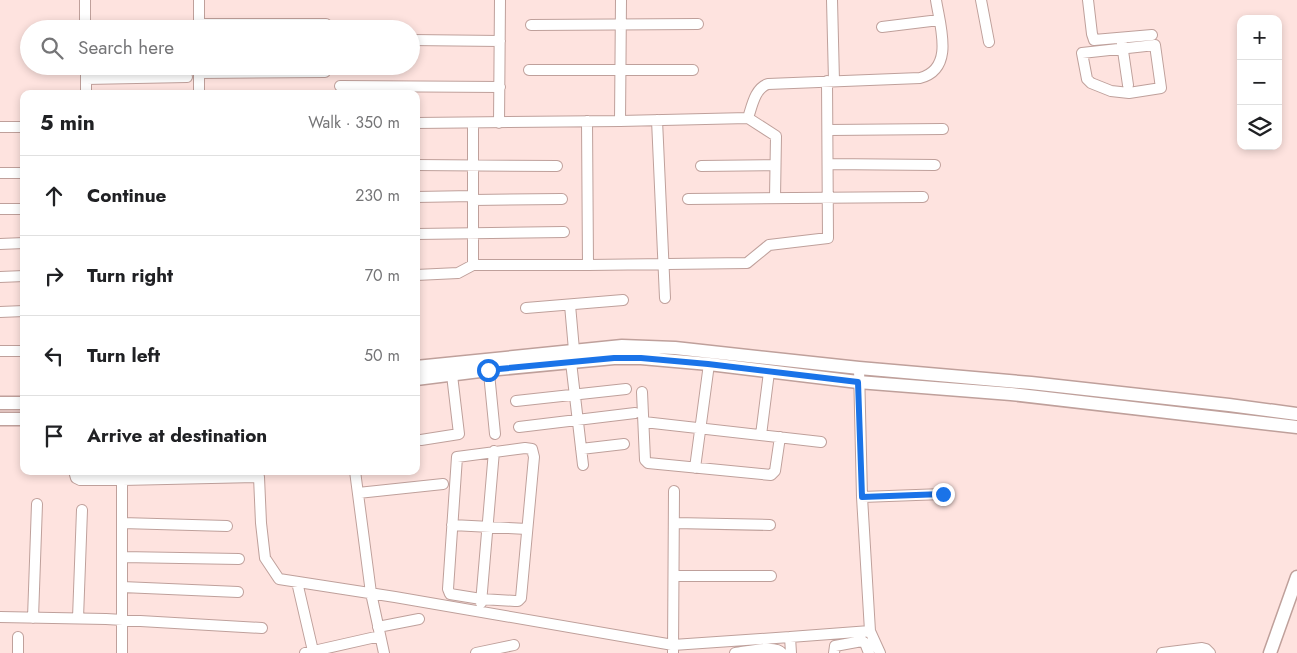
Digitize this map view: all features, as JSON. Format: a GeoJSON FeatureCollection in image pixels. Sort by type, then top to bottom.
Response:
{"type":"FeatureCollection","features":[{"type":"Feature","properties":{"kind":"street"},"geometry":{"type":"LineString","coordinates":[[85,0],[85,20]]}},
{"type":"Feature","properties":{"kind":"street"},"geometry":{"type":"LineString","coordinates":[[199,0],[199,20]]}},
{"type":"Feature","properties":{"kind":"street"},"geometry":{"type":"LineString","coordinates":[[499,123],[500,0]]}},
{"type":"Feature","properties":{"kind":"street"},"geometry":{"type":"LineString","coordinates":[[620,121],[621,0]]}},
{"type":"Feature","properties":{"kind":"street"},"geometry":{"type":"LineString","coordinates":[[420,275],[458,273],[473,264],[747,263],[769,246],[828,238],[828,130],[832,0]]}},
{"type":"Feature","properties":{"kind":"street"},"geometry":{"type":"LineString","coordinates":[[748,118],[758,92],[762,86],[768,84],[920,78],[929,75],[940,65],[943,52],[936,0]]}},
{"type":"Feature","properties":{"kind":"street"},"geometry":{"type":"LineString","coordinates":[[982,0],[989,42]]}},
{"type":"Feature","properties":{"kind":"street"},"geometry":{"type":"LineString","coordinates":[[1088,0],[1093,38],[1096,40],[1152,35]]}},
{"type":"Feature","properties":{"kind":"street"},"geometry":{"type":"LineString","coordinates":[[882,27],[939,20]]}},
{"type":"Feature","properties":{"kind":"street"},"geometry":{"type":"LineString","coordinates":[[531,25],[698,24]]}},
{"type":"Feature","properties":{"kind":"street"},"geometry":{"type":"LineString","coordinates":[[1121,38],[1128,85]]}},
{"type":"Feature","properties":{"kind":"street"},"geometry":{"type":"LineString","coordinates":[[420,40],[500,41]]}},
{"type":"Feature","properties":{"kind":"street"},"geometry":{"type":"LineString","coordinates":[[1155,45],[1161,88],[1138,93],[1120,92],[1111,91],[1091,83],[1088,79],[1082,53],[1123,49],[1155,45]]}},
{"type":"Feature","properties":{"kind":"street"},"geometry":{"type":"LineString","coordinates":[[529,70],[693,70]]}},
{"type":"Feature","properties":{"kind":"street"},"geometry":{"type":"LineString","coordinates":[[86,75],[86,90]]}},
{"type":"Feature","properties":{"kind":"street"},"geometry":{"type":"LineString","coordinates":[[199,75],[199,90]]}},
{"type":"Feature","properties":{"kind":"street"},"geometry":{"type":"LineString","coordinates":[[86,79],[187,78]]}},
{"type":"Feature","properties":{"kind":"street"},"geometry":{"type":"LineString","coordinates":[[340,86],[500,87]]}},
{"type":"Feature","properties":{"kind":"street"},"geometry":{"type":"LineString","coordinates":[[420,123],[748,118],[776,136],[775,198]]}},
{"type":"Feature","properties":{"kind":"street"},"geometry":{"type":"LineString","coordinates":[[657,120],[665,298]]}},
{"type":"Feature","properties":{"kind":"street"},"geometry":{"type":"LineString","coordinates":[[587,121],[588,265]]}},
{"type":"Feature","properties":{"kind":"street"},"geometry":{"type":"LineString","coordinates":[[473,123],[473,264]]}},
{"type":"Feature","properties":{"kind":"street"},"geometry":{"type":"LineString","coordinates":[[0,127],[20,127]]}},
{"type":"Feature","properties":{"kind":"street"},"geometry":{"type":"LineString","coordinates":[[828,130],[943,129]]}},
{"type":"Feature","properties":{"kind":"street"},"geometry":{"type":"LineString","coordinates":[[828,164],[935,165]]}},
{"type":"Feature","properties":{"kind":"street"},"geometry":{"type":"LineString","coordinates":[[420,165],[557,166]]}},
{"type":"Feature","properties":{"kind":"street"},"geometry":{"type":"LineString","coordinates":[[702,166],[775,165]]}},
{"type":"Feature","properties":{"kind":"street"},"geometry":{"type":"LineString","coordinates":[[0,173],[20,173]]}},
{"type":"Feature","properties":{"kind":"street"},"geometry":{"type":"LineString","coordinates":[[420,197],[562,199]]}},
{"type":"Feature","properties":{"kind":"street"},"geometry":{"type":"LineString","coordinates":[[688,199],[923,197]]}},
{"type":"Feature","properties":{"kind":"street"},"geometry":{"type":"LineString","coordinates":[[0,209],[20,209]]}},
{"type":"Feature","properties":{"kind":"street"},"geometry":{"type":"LineString","coordinates":[[420,234],[564,232]]}},
{"type":"Feature","properties":{"kind":"street"},"geometry":{"type":"LineString","coordinates":[[0,244],[20,244]]}},
{"type":"Feature","properties":{"kind":"street"},"geometry":{"type":"LineString","coordinates":[[0,276],[20,276]]}},
{"type":"Feature","properties":{"kind":"street"},"geometry":{"type":"LineString","coordinates":[[526,308],[623,300]]}},
{"type":"Feature","properties":{"kind":"street"},"geometry":{"type":"LineString","coordinates":[[570,304],[574,395],[583,465]]}},
{"type":"Feature","properties":{"kind":"street"},"geometry":{"type":"LineString","coordinates":[[0,312],[20,311]]}},
{"type":"Feature","properties":{"kind":"street"},"geometry":{"type":"LineString","coordinates":[[420,367],[488,365],[572,356],[622,346],[674,348],[1031,384],[1297,414]]}},
{"type":"Feature","properties":{"kind":"street"},"geometry":{"type":"LineString","coordinates":[[0,351],[20,351]]}},
{"type":"Feature","properties":{"kind":"street"},"geometry":{"type":"LineString","coordinates":[[572,356],[632,358],[708,364],[858,382],[1011,394],[1297,427]]}},
{"type":"Feature","properties":{"kind":"street"},"geometry":{"type":"LineString","coordinates":[[695,468],[708,364]]}},
{"type":"Feature","properties":{"kind":"street"},"geometry":{"type":"LineString","coordinates":[[420,379],[452,375],[488,365]]}},
{"type":"Feature","properties":{"kind":"street"},"geometry":{"type":"LineString","coordinates":[[488,365],[495,434]]}},
{"type":"Feature","properties":{"kind":"street"},"geometry":{"type":"LineString","coordinates":[[859,368],[862,497],[870,631],[880,653]]}},
{"type":"Feature","properties":{"kind":"street"},"geometry":{"type":"LineString","coordinates":[[761,435],[769,372]]}},
{"type":"Feature","properties":{"kind":"street"},"geometry":{"type":"LineString","coordinates":[[421,440],[459,434],[452,375]]}},
{"type":"Feature","properties":{"kind":"street"},"geometry":{"type":"LineString","coordinates":[[516,402],[626,389]]}},
{"type":"Feature","properties":{"kind":"street"},"geometry":{"type":"LineString","coordinates":[[642,392],[646,462],[771,475],[775,471],[780,437]]}},
{"type":"Feature","properties":{"kind":"street"},"geometry":{"type":"LineString","coordinates":[[0,403],[20,403]]}},
{"type":"Feature","properties":{"kind":"street"},"geometry":{"type":"LineString","coordinates":[[519,427],[635,413]]}},
{"type":"Feature","properties":{"kind":"street"},"geometry":{"type":"LineString","coordinates":[[0,420],[20,419]]}},
{"type":"Feature","properties":{"kind":"street"},"geometry":{"type":"LineString","coordinates":[[644,422],[821,442]]}},
{"type":"Feature","properties":{"kind":"street"},"geometry":{"type":"LineString","coordinates":[[581,449],[624,444]]}},
{"type":"Feature","properties":{"kind":"street"},"geometry":{"type":"LineString","coordinates":[[529,448],[534,452],[521,598],[518,601],[481,599],[452,595],[449,592],[452,525],[457,457],[529,448]]}},
{"type":"Feature","properties":{"kind":"street"},"geometry":{"type":"LineString","coordinates":[[480,612],[494,451]]}},
{"type":"Feature","properties":{"kind":"street"},"geometry":{"type":"LineString","coordinates":[[75,475],[80,480],[236,475]]}},
{"type":"Feature","properties":{"kind":"street"},"geometry":{"type":"LineString","coordinates":[[259,475],[265,558],[278,579],[480,612],[673,649],[734,641],[870,631]]}},
{"type":"Feature","properties":{"kind":"street"},"geometry":{"type":"LineString","coordinates":[[356,475],[371,593],[384,653]]}},
{"type":"Feature","properties":{"kind":"street"},"geometry":{"type":"LineString","coordinates":[[122,480],[122,653]]}},
{"type":"Feature","properties":{"kind":"street"},"geometry":{"type":"LineString","coordinates":[[358,493],[443,484]]}},
{"type":"Feature","properties":{"kind":"street"},"geometry":{"type":"LineString","coordinates":[[673,649],[674,491]]}},
{"type":"Feature","properties":{"kind":"street"},"geometry":{"type":"LineString","coordinates":[[862,497],[943,494]]}},
{"type":"Feature","properties":{"kind":"street"},"geometry":{"type":"LineString","coordinates":[[33,618],[37,504]]}},
{"type":"Feature","properties":{"kind":"street"},"geometry":{"type":"LineString","coordinates":[[78,618],[82,510]]}},
{"type":"Feature","properties":{"kind":"street"},"geometry":{"type":"LineString","coordinates":[[122,523],[228,526]]}},
{"type":"Feature","properties":{"kind":"street"},"geometry":{"type":"LineString","coordinates":[[675,523],[770,524]]}},
{"type":"Feature","properties":{"kind":"street"},"geometry":{"type":"LineString","coordinates":[[452,525],[528,530]]}},
{"type":"Feature","properties":{"kind":"street"},"geometry":{"type":"LineString","coordinates":[[122,557],[239,559]]}},
{"type":"Feature","properties":{"kind":"street"},"geometry":{"type":"LineString","coordinates":[[674,576],[771,576]]}},
{"type":"Feature","properties":{"kind":"street"},"geometry":{"type":"LineString","coordinates":[[1270,653],[1297,577]]}},
{"type":"Feature","properties":{"kind":"street"},"geometry":{"type":"LineString","coordinates":[[297,582],[309,652],[420,619]]}},
{"type":"Feature","properties":{"kind":"street"},"geometry":{"type":"LineString","coordinates":[[122,587],[238,592]]}},
{"type":"Feature","properties":{"kind":"street"},"geometry":{"type":"LineString","coordinates":[[0,617],[78,618],[262,628]]}},
{"type":"Feature","properties":{"kind":"street"},"geometry":{"type":"LineString","coordinates":[[18,637],[18,653]]}},
{"type":"Feature","properties":{"kind":"street"},"geometry":{"type":"LineString","coordinates":[[790,637],[791,653]]}},
{"type":"Feature","properties":{"kind":"street"},"geometry":{"type":"LineString","coordinates":[[734,641],[735,653],[772,648],[782,653]]}},
{"type":"Feature","properties":{"kind":"street"},"geometry":{"type":"LineString","coordinates":[[834,653],[835,646],[862,641],[870,653]]}},
{"type":"Feature","properties":{"kind":"street"},"geometry":{"type":"LineString","coordinates":[[476,653],[514,645]]}},
{"type":"Feature","properties":{"kind":"street"},"geometry":{"type":"LineString","coordinates":[[1162,653],[1202,648],[1209,650],[1210,653]]}},
{"type":"Feature","properties":{"kind":"route"},"geometry":{"type":"LineString","coordinates":[[488,370],[614,358],[641,358],[858,382],[862,497],[943,494]]}}]}
